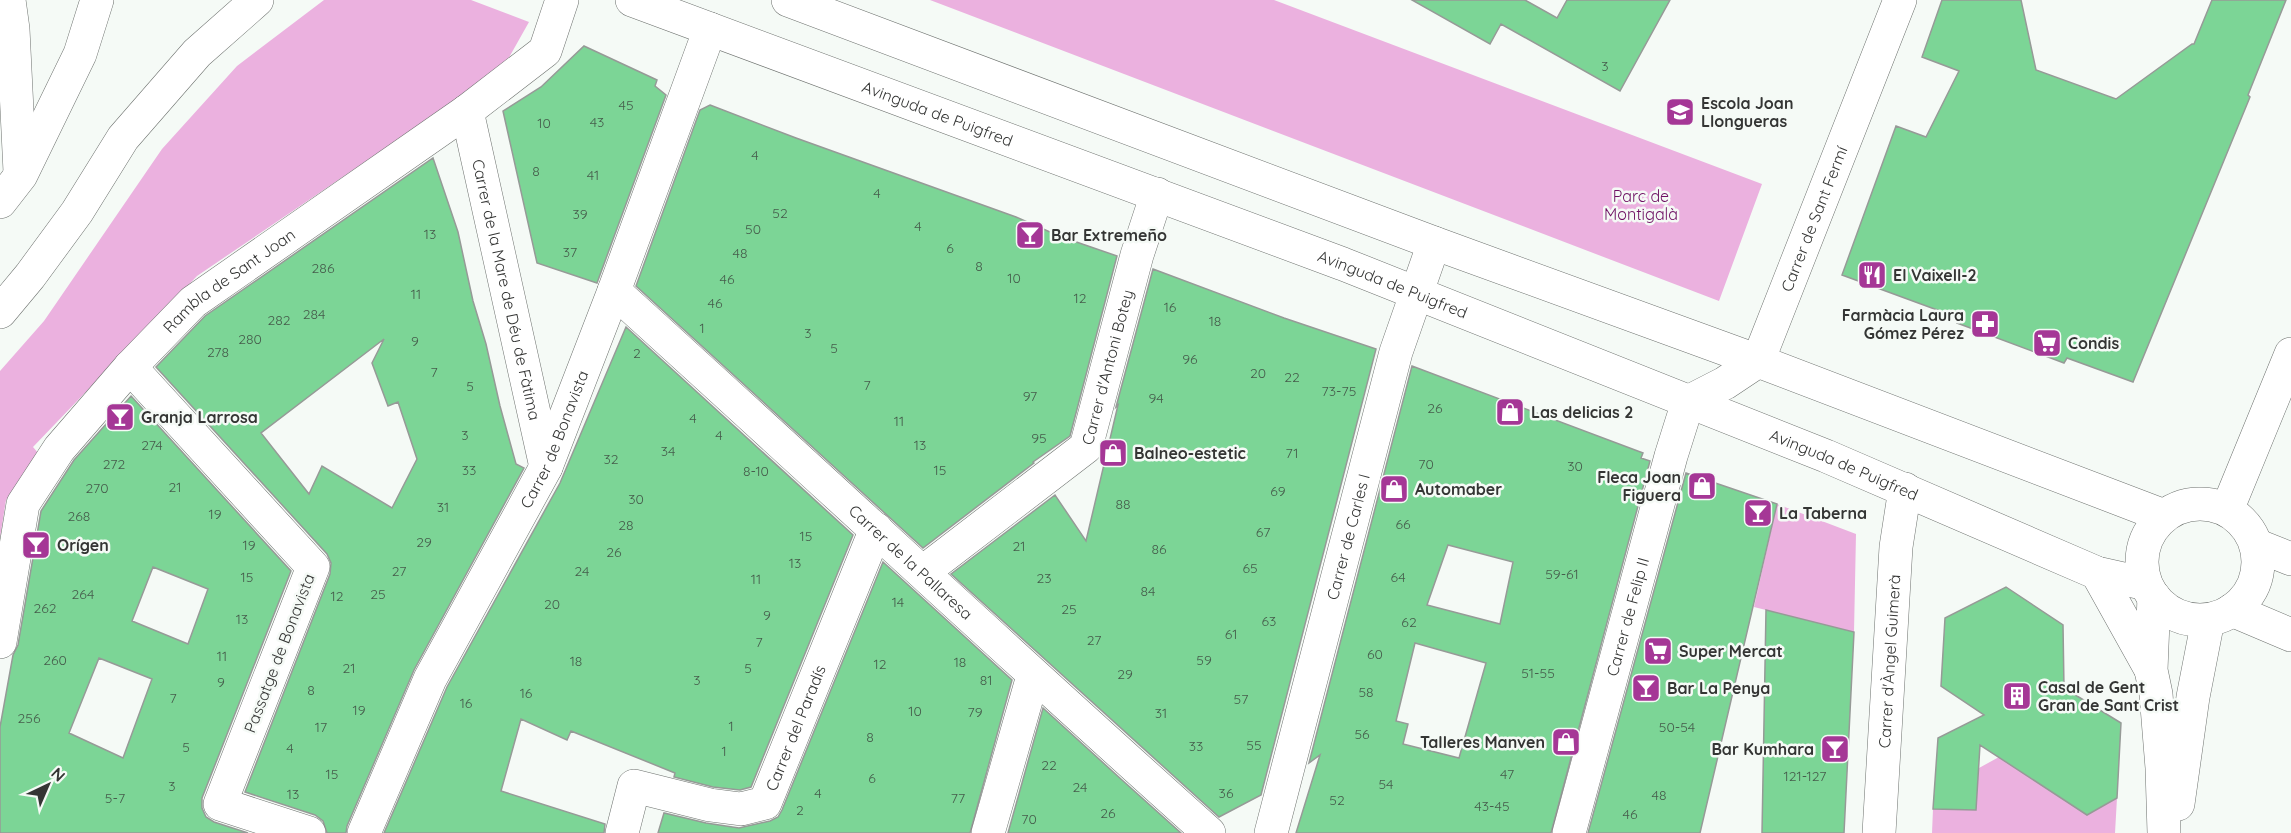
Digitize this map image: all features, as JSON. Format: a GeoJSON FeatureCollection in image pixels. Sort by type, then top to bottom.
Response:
{"type":"FeatureCollection","features":[{"type":"Feature","properties":{"kind":"street"},"geometry":{"type":"LineString","coordinates":[[9,0],[13,29],[21,175]]}},
{"type":"Feature","properties":{"kind":"street"},"geometry":{"type":"LineString","coordinates":[[0,202],[21,175],[80,54],[97,0]]}},
{"type":"Feature","properties":{"kind":"street"},"geometry":{"type":"LineString","coordinates":[[0,312],[30,276],[77,212],[123,138],[197,53],[257,0]]}},
{"type":"Feature","properties":{"kind":"street","name":"Rambla de Sant Joan"},"geometry":{"type":"LineString","coordinates":[[0,642],[23,504],[59,449],[130,368],[194,302],[467,111],[545,51],[562,0]]}},
{"type":"Feature","properties":{"kind":"street","name":"Avinguda de Puigfred"},"geometry":{"type":"LineString","coordinates":[[632,0],[1157,194],[1416,294],[1826,456],[2097,573],[2150,591]]}},
{"type":"Feature","properties":{"kind":"street"},"geometry":{"type":"LineString","coordinates":[[788,0],[1434,243],[1758,361],[2164,516]]}},
{"type":"Feature","properties":{"kind":"street","name":"Carrer de Sant Fermí"},"geometry":{"type":"LineString","coordinates":[[1758,361],[1899,0]]}},
{"type":"Feature","properties":{"kind":"street","name":"Carrer de Bonavista"},"geometry":{"type":"LineString","coordinates":[[364,833],[430,679],[546,467],[614,291],[710,30]]}},
{"type":"Feature","properties":{"kind":"street","name":"Carrer de la Mare de Déu de Fàtima"},"geometry":{"type":"LineString","coordinates":[[467,111],[546,467]]}},
{"type":"Feature","properties":{"kind":"street","name":"Carrer d'Antoni Botey"},"geometry":{"type":"LineString","coordinates":[[923,572],[1086,447],[1137,255],[1157,194]]}},
{"type":"Feature","properties":{"kind":"street","name":"Carrer de Carles I"},"geometry":{"type":"LineString","coordinates":[[1271,833],[1396,352],[1434,243]]}},
{"type":"Feature","properties":{"kind":"street","name":"Carrer de la Pallaresa"},"geometry":{"type":"LineString","coordinates":[[614,291],[923,572],[1033,676],[1209,833]]}},
{"type":"Feature","properties":{"kind":"street"},"geometry":{"type":"LineString","coordinates":[[2227,510],[2291,354]]}},
{"type":"Feature","properties":{"kind":"street"},"geometry":{"type":"LineString","coordinates":[[1688,402],[1725,383],[1758,361]]}},
{"type":"Feature","properties":{"kind":"street","name":"Passatge de Bonavista"},"geometry":{"type":"LineString","coordinates":[[130,368],[313,567],[220,804],[309,833]]}},
{"type":"Feature","properties":{"kind":"street","name":"Carrer de Felip II"},"geometry":{"type":"LineString","coordinates":[[1569,833],[1671,456],[1688,402]]}},
{"type":"Feature","properties":{"kind":"street","name":"Carrer d'Àngel Guimerà"},"geometry":{"type":"LineString","coordinates":[[1879,833],[1896,547],[1905,489]]}},
{"type":"Feature","properties":{"kind":"street"},"geometry":{"type":"LineString","coordinates":[[2164,833],[2156,694],[2151,670],[2150,591],[2143,567],[2144,546],[2152,530],[2164,516],[2177,508],[2195,504],[2211,505],[2227,510],[2242,521],[2256,545],[2257,565],[2255,581],[2245,599],[2220,615],[2193,697],[2175,833]]}},
{"type":"Feature","properties":{"kind":"street","name":"Carrer del Paradís"},"geometry":{"type":"LineString","coordinates":[[622,833],[634,786],[710,805],[741,809],[765,803],[876,529]]}},
{"type":"Feature","properties":{"kind":"street"},"geometry":{"type":"LineString","coordinates":[[2256,545],[2291,559]]}},
{"type":"Feature","properties":{"kind":"street"},"geometry":{"type":"LineString","coordinates":[[2097,573],[2151,670]]}},
{"type":"Feature","properties":{"kind":"street"},"geometry":{"type":"LineString","coordinates":[[2150,591],[2171,613],[2190,619],[2220,615],[2291,635]]}},
{"type":"Feature","properties":{"kind":"street"},"geometry":{"type":"LineString","coordinates":[[988,833],[1033,676]]}},
{"type":"Feature","properties":{"kind":"green space"},"geometry":{"type":"Polygon","coordinates":[[[324,0],[471,0],[529,22],[503,68],[197,276],[33,447],[44,460],[6,500],[0,538],[0,371],[44,321],[162,149],[237,66],[324,0]]]}},
{"type":"Feature","properties":{"kind":"green space","name":"Parc de Montigalà"},"geometry":{"type":"Polygon","coordinates":[[[930,0],[1274,0],[1762,184],[1719,301],[930,0]]]}},
{"type":"Feature","properties":{"kind":"green space"},"geometry":{"type":"Polygon","coordinates":[[[1777,504],[1856,534],[1854,632],[1754,607],[1777,504]]]}},
{"type":"Feature","properties":{"kind":"green space"},"geometry":{"type":"Polygon","coordinates":[[[1999,757],[2087,815],[2117,798],[2115,833],[1932,833],[1933,809],[1975,810],[1979,768],[1999,757]]]}},
{"type":"Feature","properties":{"kind":"building"},"geometry":{"type":"Polygon","coordinates":[[[1412,0],[1525,0],[1557,18],[1567,0],[1670,0],[1620,91],[1501,24],[1490,44],[1412,0]]]}},
{"type":"Feature","properties":{"kind":"building"},"geometry":{"type":"Polygon","coordinates":[[[1942,0],[2021,0],[2036,70],[2116,99],[2194,44],[2212,0],[2286,0],[2248,95],[2250,97],[2133,382],[2067,358],[2064,363],[1957,323],[1959,318],[1842,275],[1896,126],[1926,137],[1959,71],[1922,57],[1942,0]]]}},
{"type":"Feature","properties":{"kind":"building"},"geometry":{"type":"Polygon","coordinates":[[[584,46],[657,80],[655,86],[666,95],[597,283],[537,263],[503,111],[541,87],[584,46]]]}},
{"type":"Feature","properties":{"kind":"building"},"geometry":{"type":"Polygon","coordinates":[[[710,105],[1117,256],[1070,436],[923,548],[636,286],[700,110],[710,105]]]}},
{"type":"Feature","properties":{"kind":"building"},"geometry":{"type":"Polygon","coordinates":[[[433,158],[458,232],[473,301],[516,464],[524,468],[414,670],[346,833],[327,833],[323,821],[315,815],[245,792],[330,574],[331,563],[327,554],[156,367],[205,316],[433,158]],[[384,339],[261,433],[309,494],[322,466],[392,508],[417,459],[398,402],[388,406],[372,363],[384,339]]]}},
{"type":"Feature","properties":{"kind":"building"},"geometry":{"type":"Polygon","coordinates":[[[1153,269],[1284,318],[1376,349],[1261,795],[1219,817],[951,574],[1055,495],[1086,541],[1118,405],[1116,407],[1153,269]]]}},
{"type":"Feature","properties":{"kind":"building"},"geometry":{"type":"Polygon","coordinates":[[[626,327],[853,535],[751,787],[740,790],[713,787],[674,777],[675,773],[571,731],[567,740],[521,719],[501,791],[605,824],[604,833],[384,833],[447,687],[560,483],[626,327]]]}},
{"type":"Feature","properties":{"kind":"building"},"geometry":{"type":"Polygon","coordinates":[[[1412,366],[1643,453],[1641,458],[1650,461],[1551,833],[1296,833],[1320,755],[1309,763],[1412,366]],[[1448,545],[1427,605],[1500,624],[1513,562],[1448,545]],[[1415,643],[1396,721],[1408,724],[1403,744],[1459,758],[1486,663],[1415,643]]]}},
{"type":"Feature","properties":{"kind":"building"},"geometry":{"type":"Polygon","coordinates":[[[131,396],[291,571],[202,798],[202,808],[206,817],[214,822],[248,833],[0,833],[0,727],[13,655],[18,645],[41,511],[74,460],[131,396]],[[153,567],[132,621],[188,644],[208,589],[153,567]],[[99,658],[69,733],[123,758],[152,679],[99,658]]]}},
{"type":"Feature","properties":{"kind":"building"},"geometry":{"type":"Polygon","coordinates":[[[1686,473],[1777,504],[1700,833],[1588,833],[1686,473]]]}},
{"type":"Feature","properties":{"kind":"building"},"geometry":{"type":"Polygon","coordinates":[[[883,562],[1012,680],[970,833],[658,833],[664,813],[739,828],[778,817],[883,562]]]}},
{"type":"Feature","properties":{"kind":"building","name":"Casal de Gent Gran de Sant Crist"},"geometry":{"type":"Polygon","coordinates":[[[2006,587],[2063,625],[2064,688],[2121,723],[2117,798],[2087,815],[1980,745],[1976,810],[1933,809],[1938,738],[1984,715],[1941,686],[1945,618],[2006,587]]]}},
{"type":"Feature","properties":{"kind":"building"},"geometry":{"type":"Polygon","coordinates":[[[1766,610],[1854,632],[1844,833],[1762,833],[1766,610]]]}},
{"type":"Feature","properties":{"kind":"building"},"geometry":{"type":"Polygon","coordinates":[[[1043,708],[1122,780],[1181,833],[1008,833],[1043,708]]]}},
{"type":"Feature","properties":{"kind":"place","name":"Escola Joan Llongueras"},"geometry":{"type":"Point","coordinates":[1680,112]}},
{"type":"Feature","properties":{"kind":"place","name":"Bar Extremeño"},"geometry":{"type":"Point","coordinates":[1030,235]}},
{"type":"Feature","properties":{"kind":"place","name":"El Vaixell-2"},"geometry":{"type":"Point","coordinates":[1872,275]}},
{"type":"Feature","properties":{"kind":"place","name":"Farmàcia Laura Gómez Pérez"},"geometry":{"type":"Point","coordinates":[1985,324]}},
{"type":"Feature","properties":{"kind":"place","name":"Condis"},"geometry":{"type":"Point","coordinates":[2047,343]}},
{"type":"Feature","properties":{"kind":"place","name":"Las delicias 2"},"geometry":{"type":"Point","coordinates":[1510,412]}},
{"type":"Feature","properties":{"kind":"place","name":"Granja Larrosa"},"geometry":{"type":"Point","coordinates":[120,417]}},
{"type":"Feature","properties":{"kind":"place","name":"Balneo-estetic"},"geometry":{"type":"Point","coordinates":[1113,453]}},
{"type":"Feature","properties":{"kind":"place","name":"Fleca Joan Figuera"},"geometry":{"type":"Point","coordinates":[1702,486]}},
{"type":"Feature","properties":{"kind":"place","name":"Automaber"},"geometry":{"type":"Point","coordinates":[1394,489]}},
{"type":"Feature","properties":{"kind":"place","name":"La Taberna"},"geometry":{"type":"Point","coordinates":[1758,513]}},
{"type":"Feature","properties":{"kind":"place","name":"Orígen"},"geometry":{"type":"Point","coordinates":[36,545]}},
{"type":"Feature","properties":{"kind":"place","name":"Super Mercat"},"geometry":{"type":"Point","coordinates":[1658,651]}},
{"type":"Feature","properties":{"kind":"place","name":"Bar La Penya"},"geometry":{"type":"Point","coordinates":[1646,688]}},
{"type":"Feature","properties":{"kind":"place","name":"Casal de Gent Gran de Sant Crist"},"geometry":{"type":"Point","coordinates":[2017,696]}},
{"type":"Feature","properties":{"kind":"place","name":"Talleres Manven"},"geometry":{"type":"Point","coordinates":[1566,742]}},
{"type":"Feature","properties":{"kind":"place","name":"Bar Kumhara"},"geometry":{"type":"Point","coordinates":[1835,749]}}]}
